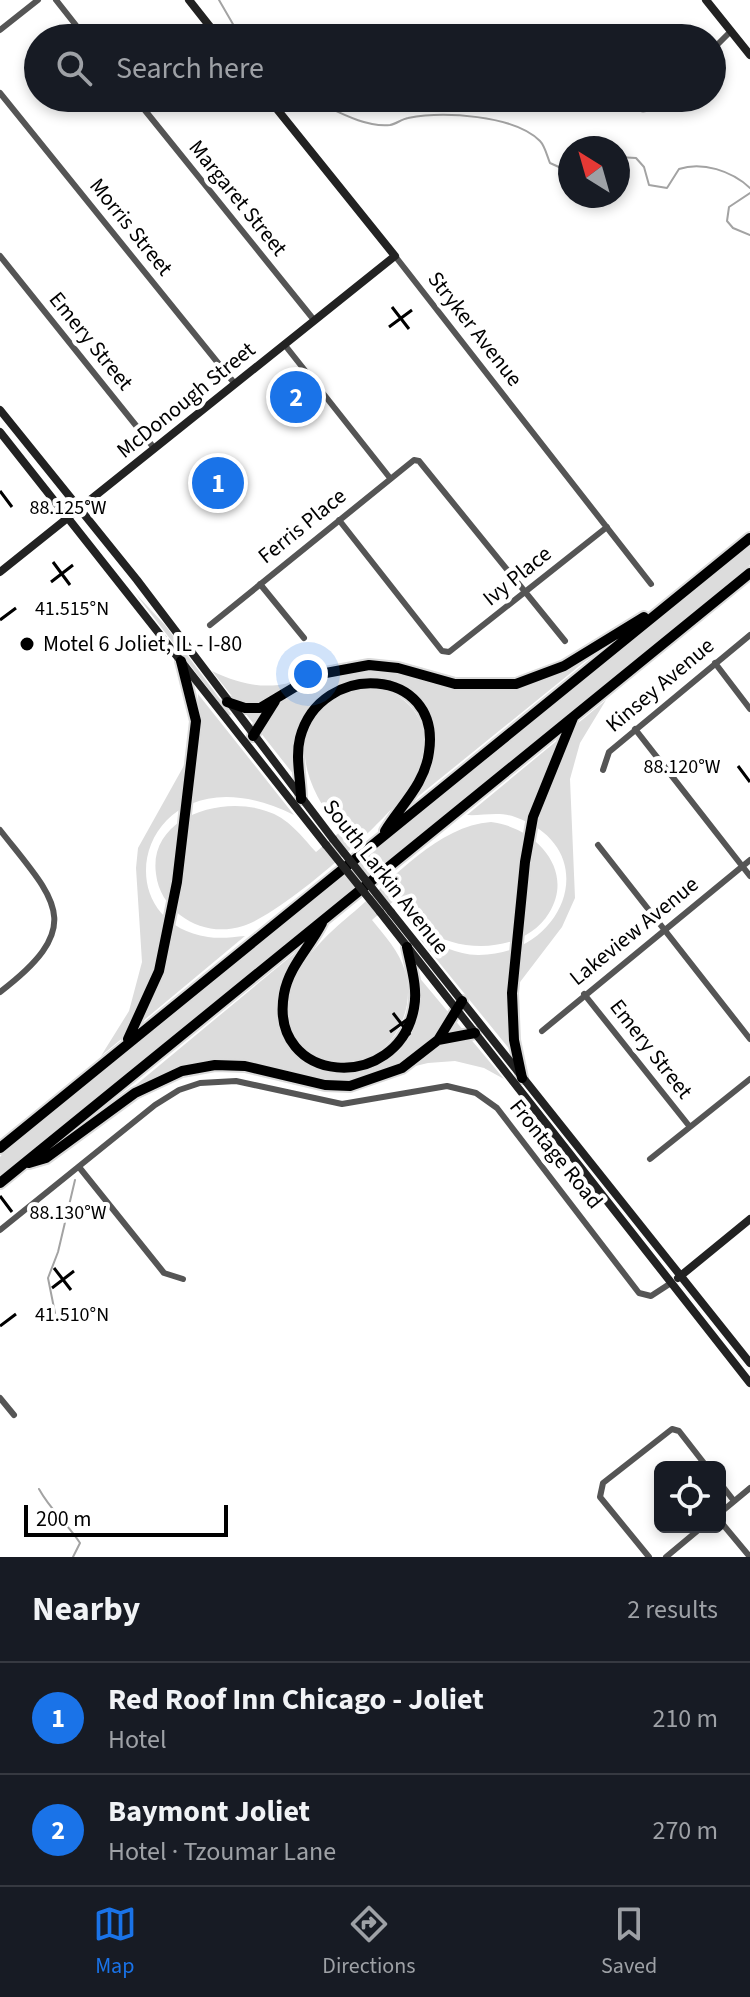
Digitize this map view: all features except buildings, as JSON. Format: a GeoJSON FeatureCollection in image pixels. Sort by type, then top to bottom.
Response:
{"type":"FeatureCollection","features":[{"type":"Feature","properties":{"kind":"highway"},"geometry":{"type":"LineString","coordinates":[[0,1148],[750,538]]}},
{"type":"Feature","properties":{"kind":"highway"},"geometry":{"type":"LineString","coordinates":[[0,1183],[750,573]]}},
{"type":"Feature","properties":{"kind":"highway"},"geometry":{"type":"LineString","coordinates":[[227,702],[253,709],[315,675],[369,665],[398,668],[470,686],[516,684],[564,666],[667,605]]}},
{"type":"Feature","properties":{"kind":"highway"},"geometry":{"type":"LineString","coordinates":[[114,1055],[132,1034],[147,1005],[164,954],[174,901],[196,721],[181,661]]}},
{"type":"Feature","properties":{"kind":"highway"},"geometry":{"type":"LineString","coordinates":[[301,799],[299,741],[317,705],[340,689],[361,683],[382,683],[400,689],[425,717],[429,753],[421,778],[381,838]]}},
{"type":"Feature","properties":{"kind":"highway"},"geometry":{"type":"LineString","coordinates":[[253,736],[276,699]]}},
{"type":"Feature","properties":{"kind":"highway"},"geometry":{"type":"LineString","coordinates":[[522,1078],[514,1040],[512,993],[525,862],[533,817],[573,717]]}},
{"type":"Feature","properties":{"kind":"highway"},"geometry":{"type":"LineString","coordinates":[[324,919],[292,971],[283,1002],[291,1040],[319,1065],[351,1069],[376,1060],[397,1045],[406,1033],[414,1008],[414,979],[407,947]]}},
{"type":"Feature","properties":{"kind":"highway"},"geometry":{"type":"LineString","coordinates":[[23,1164],[46,1158],[135,1093],[182,1071],[245,1066],[325,1085],[350,1086],[402,1068],[438,1040],[459,1006]]}},
{"type":"Feature","properties":{"kind":"highway"},"geometry":{"type":"LineString","coordinates":[[438,1040],[475,1033]]}},
{"type":"Feature","properties":{"kind":"main road"},"geometry":{"type":"LineString","coordinates":[[189,0],[208,24]]}},
{"type":"Feature","properties":{"kind":"main road"},"geometry":{"type":"LineString","coordinates":[[706,0],[725,24]]}},
{"type":"Feature","properties":{"kind":"main road"},"geometry":{"type":"LineString","coordinates":[[726,25],[750,55]]}},
{"type":"Feature","properties":{"kind":"main road","name":"Stryker Avenue"},"geometry":{"type":"LineString","coordinates":[[279,112],[395,256]]}},
{"type":"Feature","properties":{"kind":"main road","name":"McDonough Street"},"geometry":{"type":"LineString","coordinates":[[0,572],[395,256]]}},
{"type":"Feature","properties":{"kind":"main road","name":"South Larkin Avenue"},"geometry":{"type":"LineString","coordinates":[[0,410],[80,508],[301,799],[407,947],[522,1078],[750,1363]]}},
{"type":"Feature","properties":{"kind":"main road","name":"South Larkin Avenue"},"geometry":{"type":"LineString","coordinates":[[0,432],[181,661],[391,912],[475,1033],[750,1383]]}},
{"type":"Feature","properties":{"kind":"main road"},"geometry":{"type":"LineString","coordinates":[[671,1283],[750,1219]]}},
{"type":"Feature","properties":{"kind":"street"},"geometry":{"type":"LineString","coordinates":[[0,30],[38,0]]}},
{"type":"Feature","properties":{"kind":"street"},"geometry":{"type":"LineString","coordinates":[[56,0],[75,24]]}},
{"type":"Feature","properties":{"kind":"street"},"geometry":{"type":"LineString","coordinates":[[726,36],[731,31]]}},
{"type":"Feature","properties":{"kind":"street","name":"Morris Street"},"geometry":{"type":"LineString","coordinates":[[0,93],[235,384]]}},
{"type":"Feature","properties":{"kind":"street","name":"Margaret Street"},"geometry":{"type":"LineString","coordinates":[[146,112],[314,320]]}},
{"type":"Feature","properties":{"kind":"street","name":"Emery Street"},"geometry":{"type":"LineString","coordinates":[[0,256],[154,448]]}},
{"type":"Feature","properties":{"kind":"street","name":"Stryker Avenue"},"geometry":{"type":"LineString","coordinates":[[395,256],[651,584]]}},
{"type":"Feature","properties":{"kind":"street"},"geometry":{"type":"LineString","coordinates":[[284,344],[390,478]]}},
{"type":"Feature","properties":{"kind":"street","name":"Ferris Place"},"geometry":{"type":"LineString","coordinates":[[210,625],[390,478],[411,462],[419,461],[525,593]]}},
{"type":"Feature","properties":{"kind":"street","name":"Ivy Place"},"geometry":{"type":"LineString","coordinates":[[339,520],[442,651],[449,652],[607,527]]}},
{"type":"Feature","properties":{"kind":"street"},"geometry":{"type":"LineString","coordinates":[[260,584],[304,638]]}},
{"type":"Feature","properties":{"kind":"street"},"geometry":{"type":"LineString","coordinates":[[525,593],[565,641]]}},
{"type":"Feature","properties":{"kind":"street","name":"Kinsey Avenue"},"geometry":{"type":"LineString","coordinates":[[603,770],[609,752],[750,635]]}},
{"type":"Feature","properties":{"kind":"street"},"geometry":{"type":"LineString","coordinates":[[715,663],[750,709]]}},
{"type":"Feature","properties":{"kind":"street"},"geometry":{"type":"LineString","coordinates":[[635,729],[750,876]]}},
{"type":"Feature","properties":{"kind":"street"},"geometry":{"type":"LineString","coordinates":[[0,830],[53,898],[56,922],[38,955],[0,992]]}},
{"type":"Feature","properties":{"kind":"street"},"geometry":{"type":"LineString","coordinates":[[598,845],[750,1039]]}},
{"type":"Feature","properties":{"kind":"street","name":"Lakeview Avenue"},"geometry":{"type":"LineString","coordinates":[[542,1031],[663,928],[750,860]]}},
{"type":"Feature","properties":{"kind":"street","name":"Emery Street"},"geometry":{"type":"LineString","coordinates":[[584,994],[690,1127]]}},
{"type":"Feature","properties":{"kind":"street"},"geometry":{"type":"LineString","coordinates":[[650,1159],[750,1079]]}},
{"type":"Feature","properties":{"kind":"street","name":"Frontage Road"},"geometry":{"type":"LineString","coordinates":[[0,1230],[163,1099],[200,1083],[236,1081],[306,1099],[342,1104],[432,1087],[459,1088],[476,1093],[497,1108],[639,1293],[651,1296],[671,1283]]}},
{"type":"Feature","properties":{"kind":"street"},"geometry":{"type":"LineString","coordinates":[[79,1167],[164,1273],[183,1279]]}},
{"type":"Feature","properties":{"kind":"street"},"geometry":{"type":"LineString","coordinates":[[0,1398],[14,1415]]}},
{"type":"Feature","properties":{"kind":"street"},"geometry":{"type":"LineString","coordinates":[[649,1557],[600,1497],[603,1483],[672,1429],[679,1431],[702,1461]]}},
{"type":"Feature","properties":{"kind":"street"},"geometry":{"type":"LineString","coordinates":[[726,1508],[750,1488]]}},
{"type":"Feature","properties":{"kind":"street"},"geometry":{"type":"LineString","coordinates":[[726,1491],[734,1501]]}},
{"type":"Feature","properties":{"kind":"street"},"geometry":{"type":"LineString","coordinates":[[726,1528],[750,1557]]}},
{"type":"Feature","properties":{"kind":"street"},"geometry":{"type":"LineString","coordinates":[[666,1557],[695,1533]]}},
{"type":"Feature","properties":{"kind":"shaded area"},"geometry":{"type":"Polygon","coordinates":[[[750,546],[750,565],[0,1176],[0,1157],[6,1150],[750,546]]]}},
{"type":"Feature","properties":{"kind":"shaded area"},"geometry":{"type":"Polygon","coordinates":[[[135,593],[165,625],[231,714],[229,716],[135,593]]]}},
{"type":"Feature","properties":{"kind":"shaded area"},"geometry":{"type":"Polygon","coordinates":[[[604,646],[410,803],[433,736],[414,701],[399,685],[386,679],[358,678],[319,698],[299,725],[294,775],[212,671],[236,681],[275,685],[343,670],[366,669],[398,673],[449,687],[492,690],[549,675],[604,646]]]}},
{"type":"Feature","properties":{"kind":"shaded area"},"geometry":{"type":"Polygon","coordinates":[[[367,687],[397,695],[417,715],[423,728],[424,757],[419,773],[408,790],[339,859],[261,918],[243,926],[218,929],[194,924],[180,915],[161,892],[156,874],[157,854],[164,838],[176,825],[192,815],[229,806],[266,811],[288,823],[316,852],[341,831],[314,789],[305,747],[309,728],[321,711],[340,698],[367,687]]]}},
{"type":"Feature","properties":{"kind":"shaded area"},"geometry":{"type":"Polygon","coordinates":[[[198,694],[294,815],[243,798],[201,800],[171,816],[152,842],[146,871],[153,900],[173,924],[208,937],[245,936],[101,1056],[129,1011],[142,962],[136,868],[138,848],[191,753],[199,720],[198,694]]]}},
{"type":"Feature","properties":{"kind":"shaded area"},"geometry":{"type":"Polygon","coordinates":[[[606,700],[580,743],[570,779],[575,898],[562,927],[517,986],[511,1051],[420,939],[462,953],[478,955],[508,951],[533,938],[552,920],[563,898],[566,875],[560,852],[543,832],[515,817],[467,815],[606,700]]]}},
{"type":"Feature","properties":{"kind":"shaded area"},"geometry":{"type":"Polygon","coordinates":[[[491,822],[522,832],[546,853],[554,866],[557,881],[556,897],[549,913],[524,936],[491,946],[474,946],[440,938],[426,930],[396,899],[372,920],[395,950],[405,971],[407,1006],[393,1038],[381,1050],[350,1063],[326,1061],[307,1050],[297,1038],[289,1019],[289,1001],[293,983],[314,950],[327,935],[435,843],[453,833],[491,822]]]}},
{"type":"Feature","properties":{"kind":"shaded area"},"geometry":{"type":"Polygon","coordinates":[[[302,947],[280,993],[295,1052],[310,1064],[328,1071],[346,1073],[369,1068],[403,1043],[419,1007],[418,976],[504,1079],[484,1068],[455,1061],[428,1063],[349,1082],[327,1082],[246,1062],[182,1067],[131,1089],[302,947]]]}},
{"type":"Feature","properties":{"kind":"waterway"},"geometry":{"type":"LineString","coordinates":[[219,0],[233,24]]}},
{"type":"Feature","properties":{"kind":"waterway"},"geometry":{"type":"LineString","coordinates":[[337,112],[380,125],[440,115],[496,120],[528,132],[542,143],[550,163],[558,167]]}},
{"type":"Feature","properties":{"kind":"waterway"},"geometry":{"type":"LineString","coordinates":[[630,158],[636,158],[644,167],[649,185],[667,188],[679,169],[697,166],[726,172],[750,188]]}},
{"type":"Feature","properties":{"kind":"waterway"},"geometry":{"type":"LineString","coordinates":[[750,193],[729,207],[727,221],[733,228],[750,235]]}},
{"type":"Feature","properties":{"kind":"waterway"},"geometry":{"type":"LineString","coordinates":[[55,1313],[48,1278],[58,1252],[75,1180]]}},
{"type":"Feature","properties":{"kind":"waterway"},"geometry":{"type":"LineString","coordinates":[[39,1489],[80,1543],[73,1557]]}},
{"type":"Feature","properties":{"kind":"place","name":"Baymont Joliet"},"geometry":{"type":"Point","coordinates":[296,397]}},
{"type":"Feature","properties":{"kind":"place","name":"Red Roof Inn Chicago - Joliet"},"geometry":{"type":"Point","coordinates":[218,483]}},
{"type":"Feature","properties":{"kind":"place","name":"Motel 6 Joliet, IL - I-80"},"geometry":{"type":"Point","coordinates":[27,644]}}]}
